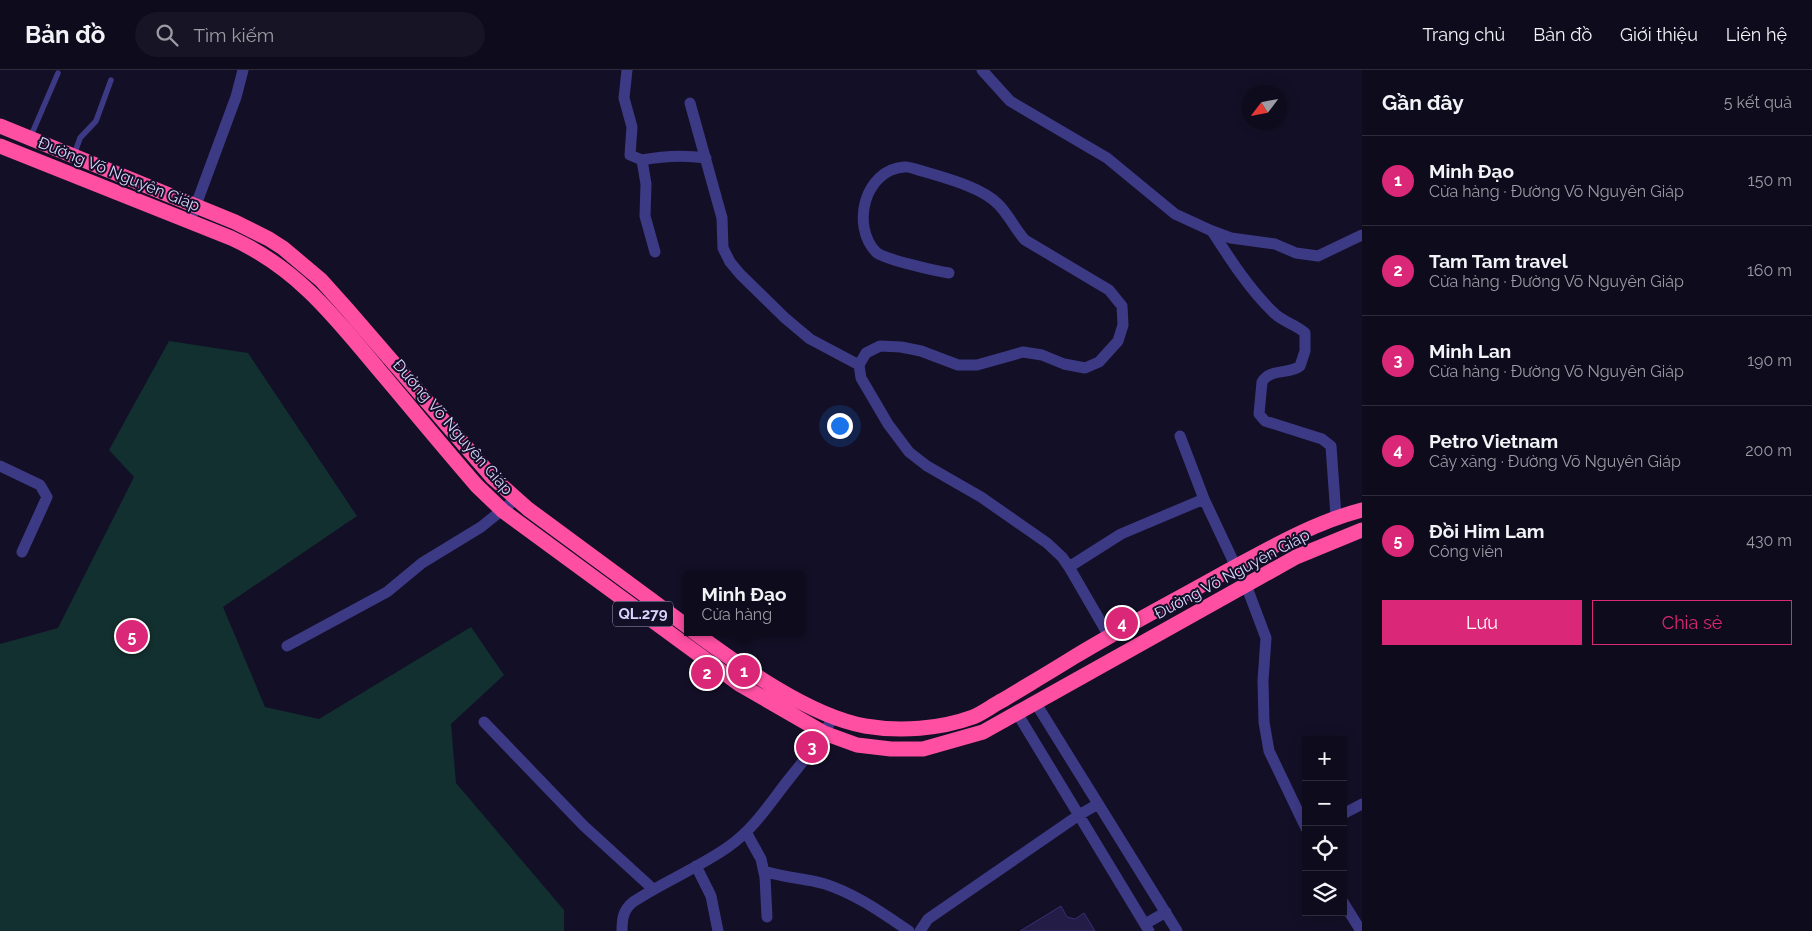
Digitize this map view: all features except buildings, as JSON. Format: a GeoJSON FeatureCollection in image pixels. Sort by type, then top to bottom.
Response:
{"type":"FeatureCollection","features":[{"type":"Feature","properties":{"kind":"highway","name":"Đường Võ Nguyên Giáp"},"geometry":{"type":"LineString","coordinates":[[0,126],[242,225],[270,239],[308,268],[347,308],[492,478],[516,499],[684,624]]}},
{"type":"Feature","properties":{"kind":"highway","name":"Đường Võ Nguyên Giáp"},"geometry":{"type":"LineString","coordinates":[[0,146],[250,246],[279,265],[303,285],[332,314],[477,486],[503,511],[739,684],[824,733],[858,745],[891,749],[923,749],[983,732],[1296,557],[1362,530]]}},
{"type":"Feature","properties":{"kind":"highway","name":"Đường Võ Nguyên Giáp"},"geometry":{"type":"LineString","coordinates":[[699,636],[782,692],[832,717],[864,726],[894,729],[918,728],[974,717],[1109,636],[1236,567],[1336,516],[1362,510]]}},
{"type":"Feature","properties":{"kind":"street"},"geometry":{"type":"LineString","coordinates":[[190,222],[236,97],[243,70]]}},
{"type":"Feature","properties":{"kind":"street"},"geometry":{"type":"LineString","coordinates":[[627,70],[624,80],[624,98],[632,127],[630,155],[642,160],[658,157],[688,156],[706,158]]}},
{"type":"Feature","properties":{"kind":"street"},"geometry":{"type":"LineString","coordinates":[[982,70],[1010,102],[1107,158],[1175,214],[1212,231],[1231,238],[1275,244],[1296,252],[1318,256],[1362,235]]}},
{"type":"Feature","properties":{"kind":"street"},"geometry":{"type":"LineString","coordinates":[[690,104],[722,218],[723,248],[730,262],[772,305],[810,339],[859,365]]}},
{"type":"Feature","properties":{"kind":"street"},"geometry":{"type":"LineString","coordinates":[[642,160],[646,184],[645,216],[655,252]]}},
{"type":"Feature","properties":{"kind":"street"},"geometry":{"type":"LineString","coordinates":[[949,273],[922,268],[877,254],[866,239],[863,216],[865,199],[872,185],[888,172],[905,166],[948,179],[989,196],[999,205],[1025,240],[1109,290],[1122,306],[1123,325],[1118,341],[1099,362],[1085,368],[1064,364],[1042,355],[1023,352],[977,365],[958,365],[921,351],[901,347],[880,346],[866,353],[859,365],[861,378],[888,424],[909,452],[927,466],[981,497],[1047,543],[1062,557],[1069,567],[1109,636]]}},
{"type":"Feature","properties":{"kind":"street"},"geometry":{"type":"LineString","coordinates":[[1212,231],[1226,253],[1274,314],[1300,328],[1305,333],[1305,351],[1300,366],[1292,371],[1270,374],[1262,382],[1259,414],[1265,421],[1322,439],[1331,446],[1336,516]]}},
{"type":"Feature","properties":{"kind":"street"},"geometry":{"type":"LineString","coordinates":[[1180,436],[1204,499],[1236,567]]}},
{"type":"Feature","properties":{"kind":"street"},"geometry":{"type":"LineString","coordinates":[[0,466],[40,485],[46,492],[46,500],[22,552]]}},
{"type":"Feature","properties":{"kind":"street"},"geometry":{"type":"LineString","coordinates":[[287,646],[379,597],[422,563],[481,527],[516,499]]}},
{"type":"Feature","properties":{"kind":"street"},"geometry":{"type":"LineString","coordinates":[[1069,567],[1121,534],[1204,499]]}},
{"type":"Feature","properties":{"kind":"street"},"geometry":{"type":"LineString","coordinates":[[1246,585],[1266,638],[1263,681],[1264,722],[1269,751],[1305,826]]}},
{"type":"Feature","properties":{"kind":"street"},"geometry":{"type":"LineString","coordinates":[[1035,702],[1177,931]]}},
{"type":"Feature","properties":{"kind":"street"},"geometry":{"type":"LineString","coordinates":[[1017,713],[1147,928],[1166,912]]}},
{"type":"Feature","properties":{"kind":"street"},"geometry":{"type":"LineString","coordinates":[[622,931],[622,921],[627,907],[653,889],[728,847],[746,832],[768,808],[824,733],[832,717]]}},
{"type":"Feature","properties":{"kind":"street"},"geometry":{"type":"LineString","coordinates":[[484,722],[584,826],[653,889]]}},
{"type":"Feature","properties":{"kind":"street"},"geometry":{"type":"LineString","coordinates":[[920,931],[928,919],[1079,815],[1098,804]]}},
{"type":"Feature","properties":{"kind":"street"},"geometry":{"type":"LineString","coordinates":[[1347,812],[1362,804]]}},
{"type":"Feature","properties":{"kind":"street"},"geometry":{"type":"LineString","coordinates":[[746,832],[760,855],[764,871],[767,917]]}},
{"type":"Feature","properties":{"kind":"street"},"geometry":{"type":"LineString","coordinates":[[696,866],[711,896],[718,931]]}},
{"type":"Feature","properties":{"kind":"street"},"geometry":{"type":"LineString","coordinates":[[764,871],[777,876],[829,886],[859,898],[909,931]]}},
{"type":"Feature","properties":{"kind":"street"},"geometry":{"type":"LineString","coordinates":[[1347,908],[1361,931]]}},
{"type":"Feature","properties":{"kind":"lane"},"geometry":{"type":"LineString","coordinates":[[30,138],[58,72]]}},
{"type":"Feature","properties":{"kind":"lane"},"geometry":{"type":"LineString","coordinates":[[73,156],[80,138],[96,120],[111,80]]}},
{"type":"Feature","properties":{"kind":"green space"},"geometry":{"type":"Polygon","coordinates":[[[169,341],[248,353],[357,516],[223,607],[265,707],[319,719],[471,627],[504,675],[451,724],[456,783],[564,910],[564,931],[0,931],[0,644],[58,628],[134,477],[109,450],[169,341]]]}},
{"type":"Feature","properties":{"kind":"place","name":"Petro Vietnam"},"geometry":{"type":"Point","coordinates":[1122,623]}},
{"type":"Feature","properties":{"kind":"place","name":"Đồi Him Lam"},"geometry":{"type":"Point","coordinates":[132,636]}},
{"type":"Feature","properties":{"kind":"place","name":"Minh Đạo"},"geometry":{"type":"Point","coordinates":[744,671]}},
{"type":"Feature","properties":{"kind":"place","name":"Tam Tam travel"},"geometry":{"type":"Point","coordinates":[707,673]}},
{"type":"Feature","properties":{"kind":"place","name":"Minh Lan"},"geometry":{"type":"Point","coordinates":[812,747]}}]}
